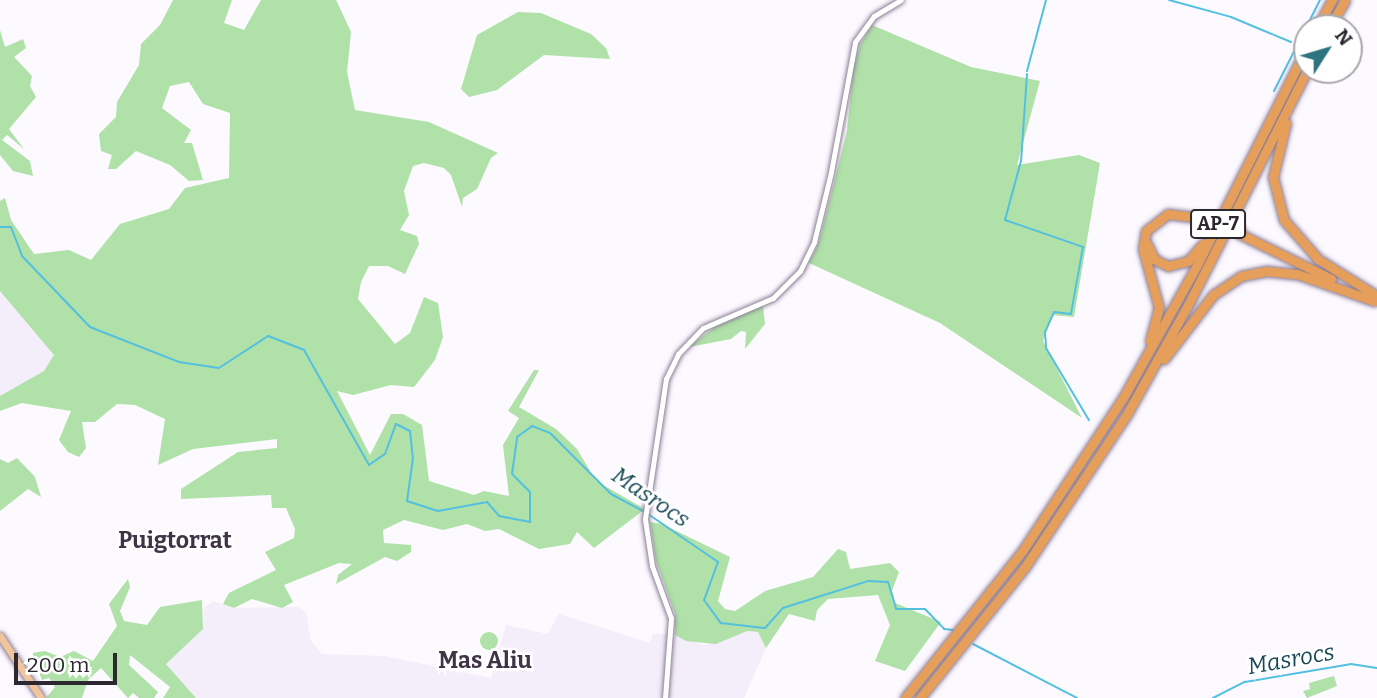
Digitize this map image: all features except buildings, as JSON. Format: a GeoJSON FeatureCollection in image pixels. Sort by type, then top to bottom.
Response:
{"type":"FeatureCollection","features":[{"type":"Feature","properties":{"kind":"highway","name":"AP-7"},"geometry":{"type":"LineString","coordinates":[[905,698],[1023,550],[1100,435],[1158,338],[1293,75]]}},
{"type":"Feature","properties":{"kind":"highway","name":"AP-7"},"geometry":{"type":"LineString","coordinates":[[920,698],[1025,567],[1134,401],[1301,84]]}},
{"type":"Feature","properties":{"kind":"highway"},"geometry":{"type":"LineString","coordinates":[[1303,84],[1276,156],[1277,202],[1290,230],[1307,249],[1376,299]]}},
{"type":"Feature","properties":{"kind":"highway"},"geometry":{"type":"LineString","coordinates":[[1210,220],[1183,217],[1163,219],[1150,231],[1149,251],[1168,267],[1191,258],[1250,161]]}},
{"type":"Feature","properties":{"kind":"highway"},"geometry":{"type":"LineString","coordinates":[[1100,435],[1157,326],[1157,293],[1143,249],[1146,231],[1168,214],[1210,220],[1239,231],[1376,299]]}},
{"type":"Feature","properties":{"kind":"highway"},"geometry":{"type":"LineString","coordinates":[[1134,401],[1203,306],[1241,276],[1266,271],[1297,274],[1376,299]]}},
{"type":"Feature","properties":{"kind":"main road"},"geometry":{"type":"LineString","coordinates":[[0,636],[41,698]]}},
{"type":"Feature","properties":{"kind":"street"},"geometry":{"type":"LineString","coordinates":[[665,698],[671,618],[652,566],[645,512],[663,393],[678,354],[715,320],[778,294],[795,279],[809,254],[841,127],[850,58],[868,22],[901,0]]}},
{"type":"Feature","properties":{"kind":"shaded area"},"geometry":{"type":"Polygon","coordinates":[[[0,291],[55,355],[44,371],[0,396],[0,291]]]}},
{"type":"Feature","properties":{"kind":"shaded area"},"geometry":{"type":"Polygon","coordinates":[[[213,601],[234,608],[298,607],[306,612],[311,641],[322,654],[384,656],[491,678],[506,625],[548,634],[559,614],[650,643],[653,634],[675,635],[703,645],[747,631],[758,632],[766,648],[744,698],[196,698],[166,664],[203,629],[204,608],[213,601]]]}},
{"type":"Feature","properties":{"kind":"green space"},"geometry":{"type":"Polygon","coordinates":[[[173,0],[232,0],[224,23],[244,30],[261,0],[336,0],[351,32],[347,72],[355,110],[429,122],[498,153],[491,158],[477,189],[463,198],[462,207],[451,175],[444,168],[424,163],[413,166],[404,191],[409,215],[400,230],[417,236],[419,244],[405,274],[388,266],[369,266],[361,282],[358,299],[395,344],[410,333],[424,297],[438,303],[443,337],[435,360],[414,387],[391,385],[353,395],[337,391],[370,455],[391,414],[403,414],[422,425],[429,481],[474,495],[484,491],[509,496],[503,445],[519,418],[508,411],[534,370],[539,370],[519,407],[556,429],[577,449],[596,481],[645,509],[594,548],[577,532],[570,544],[539,549],[499,529],[485,531],[467,524],[443,530],[404,520],[383,530],[384,543],[411,545],[411,552],[397,561],[385,557],[336,584],[338,575],[352,564],[339,563],[284,585],[293,602],[282,608],[252,599],[234,608],[223,604],[229,593],[276,570],[265,552],[294,538],[295,529],[286,508],[272,508],[271,495],[181,499],[181,489],[238,452],[277,448],[277,439],[193,449],[158,465],[165,419],[135,405],[117,404],[95,422],[82,422],[86,448],[79,457],[68,452],[59,440],[71,411],[22,403],[0,411],[0,396],[44,371],[54,355],[0,291],[0,201],[5,198],[11,220],[34,254],[69,250],[91,260],[120,224],[169,209],[185,188],[229,178],[230,113],[203,104],[189,82],[170,86],[162,108],[191,130],[184,143],[192,143],[203,180],[189,181],[170,165],[136,151],[116,169],[108,169],[112,155],[101,151],[99,134],[116,117],[117,102],[139,65],[141,44],[160,25],[173,0]]]}},
{"type":"Feature","properties":{"kind":"green space"},"geometry":{"type":"Polygon","coordinates":[[[518,12],[541,13],[591,34],[606,48],[610,59],[544,55],[497,90],[469,97],[461,89],[477,35],[518,12]]]}},
{"type":"Feature","properties":{"kind":"green space"},"geometry":{"type":"Polygon","coordinates":[[[872,25],[971,67],[1040,81],[1017,165],[1079,155],[1100,163],[1074,317],[1052,315],[1043,341],[1082,418],[940,323],[809,263],[819,242],[847,131],[853,70],[860,45],[872,25]]]}},
{"type":"Feature","properties":{"kind":"green space"},"geometry":{"type":"Polygon","coordinates":[[[0,30],[5,47],[23,39],[26,48],[14,57],[32,76],[30,86],[36,97],[9,129],[24,149],[7,135],[2,140],[30,161],[33,176],[13,171],[0,155],[0,30]]]}},
{"type":"Feature","properties":{"kind":"green space"},"geometry":{"type":"Polygon","coordinates":[[[763,306],[765,324],[745,349],[746,332],[741,331],[731,339],[689,347],[721,322],[763,306]]]}},
{"type":"Feature","properties":{"kind":"green space"},"geometry":{"type":"Polygon","coordinates":[[[17,458],[35,477],[41,497],[28,489],[0,511],[0,459],[8,463],[17,458]]]}},
{"type":"Feature","properties":{"kind":"green space"},"geometry":{"type":"Polygon","coordinates":[[[650,522],[662,524],[730,557],[718,601],[725,609],[735,611],[765,591],[813,577],[838,549],[846,552],[850,569],[890,563],[899,572],[892,591],[895,603],[941,622],[905,671],[875,661],[890,625],[878,595],[828,599],[817,610],[815,621],[789,614],[766,648],[758,632],[747,631],[716,644],[686,641],[675,635],[675,614],[656,561],[650,522]]]}},
{"type":"Feature","properties":{"kind":"green space"},"geometry":{"type":"Polygon","coordinates":[[[128,579],[130,587],[120,611],[124,621],[147,625],[160,607],[202,600],[203,629],[166,664],[196,698],[163,698],[170,687],[130,655],[129,665],[158,692],[154,698],[139,698],[133,693],[128,698],[101,668],[88,680],[82,698],[46,698],[55,687],[49,678],[42,680],[32,653],[45,651],[60,657],[74,651],[93,661],[117,626],[109,604],[128,579]]]}},
{"type":"Feature","properties":{"kind":"green space"},"geometry":{"type":"Polygon","coordinates":[[[489,632],[495,635],[498,641],[495,647],[489,650],[483,647],[480,641],[483,635],[489,632]]]}},
{"type":"Feature","properties":{"kind":"green space"},"geometry":{"type":"Polygon","coordinates":[[[1334,676],[1337,686],[1307,698],[1303,691],[1310,689],[1309,683],[1334,676]]]}},
{"type":"Feature","properties":{"kind":"waterway"},"geometry":{"type":"LineString","coordinates":[[1027,71],[1046,0]]}},
{"type":"Feature","properties":{"kind":"waterway"},"geometry":{"type":"LineString","coordinates":[[1169,0],[1231,17],[1291,42]]}},
{"type":"Feature","properties":{"kind":"waterway"},"geometry":{"type":"LineString","coordinates":[[1274,91],[1320,0]]}},
{"type":"Feature","properties":{"kind":"waterway"},"geometry":{"type":"LineString","coordinates":[[1027,74],[1021,161],[1005,220],[1083,247],[1071,314],[1054,312],[1045,332],[1046,348],[1089,420]]}},
{"type":"Feature","properties":{"kind":"waterway","name":"Masrocs"},"geometry":{"type":"LineString","coordinates":[[0,227],[11,227],[22,256],[90,327],[179,362],[219,368],[268,336],[304,350],[369,465],[385,454],[396,424],[410,431],[413,458],[407,501],[438,511],[487,502],[499,516],[530,522],[530,492],[512,474],[517,437],[532,426],[550,433],[611,494],[643,511]]}},
{"type":"Feature","properties":{"kind":"waterway","name":"Masrocs"},"geometry":{"type":"LineString","coordinates":[[648,514],[718,562],[704,600],[721,623],[765,628],[783,608],[868,581],[888,582],[896,609],[925,609],[944,629],[953,630]]}},
{"type":"Feature","properties":{"kind":"waterway","name":"Masrocs"},"geometry":{"type":"LineString","coordinates":[[973,644],[1077,698]]}},
{"type":"Feature","properties":{"kind":"waterway","name":"Masrocs"},"geometry":{"type":"LineString","coordinates":[[1213,698],[1245,682],[1351,664],[1377,668]]}},
{"type":"Feature","properties":{"kind":"district","name":"Puigtorrat"},"geometry":{"type":"Point","coordinates":[175,540]}},
{"type":"Feature","properties":{"kind":"district","name":"Mas Aliu"},"geometry":{"type":"Point","coordinates":[485,660]}}]}
